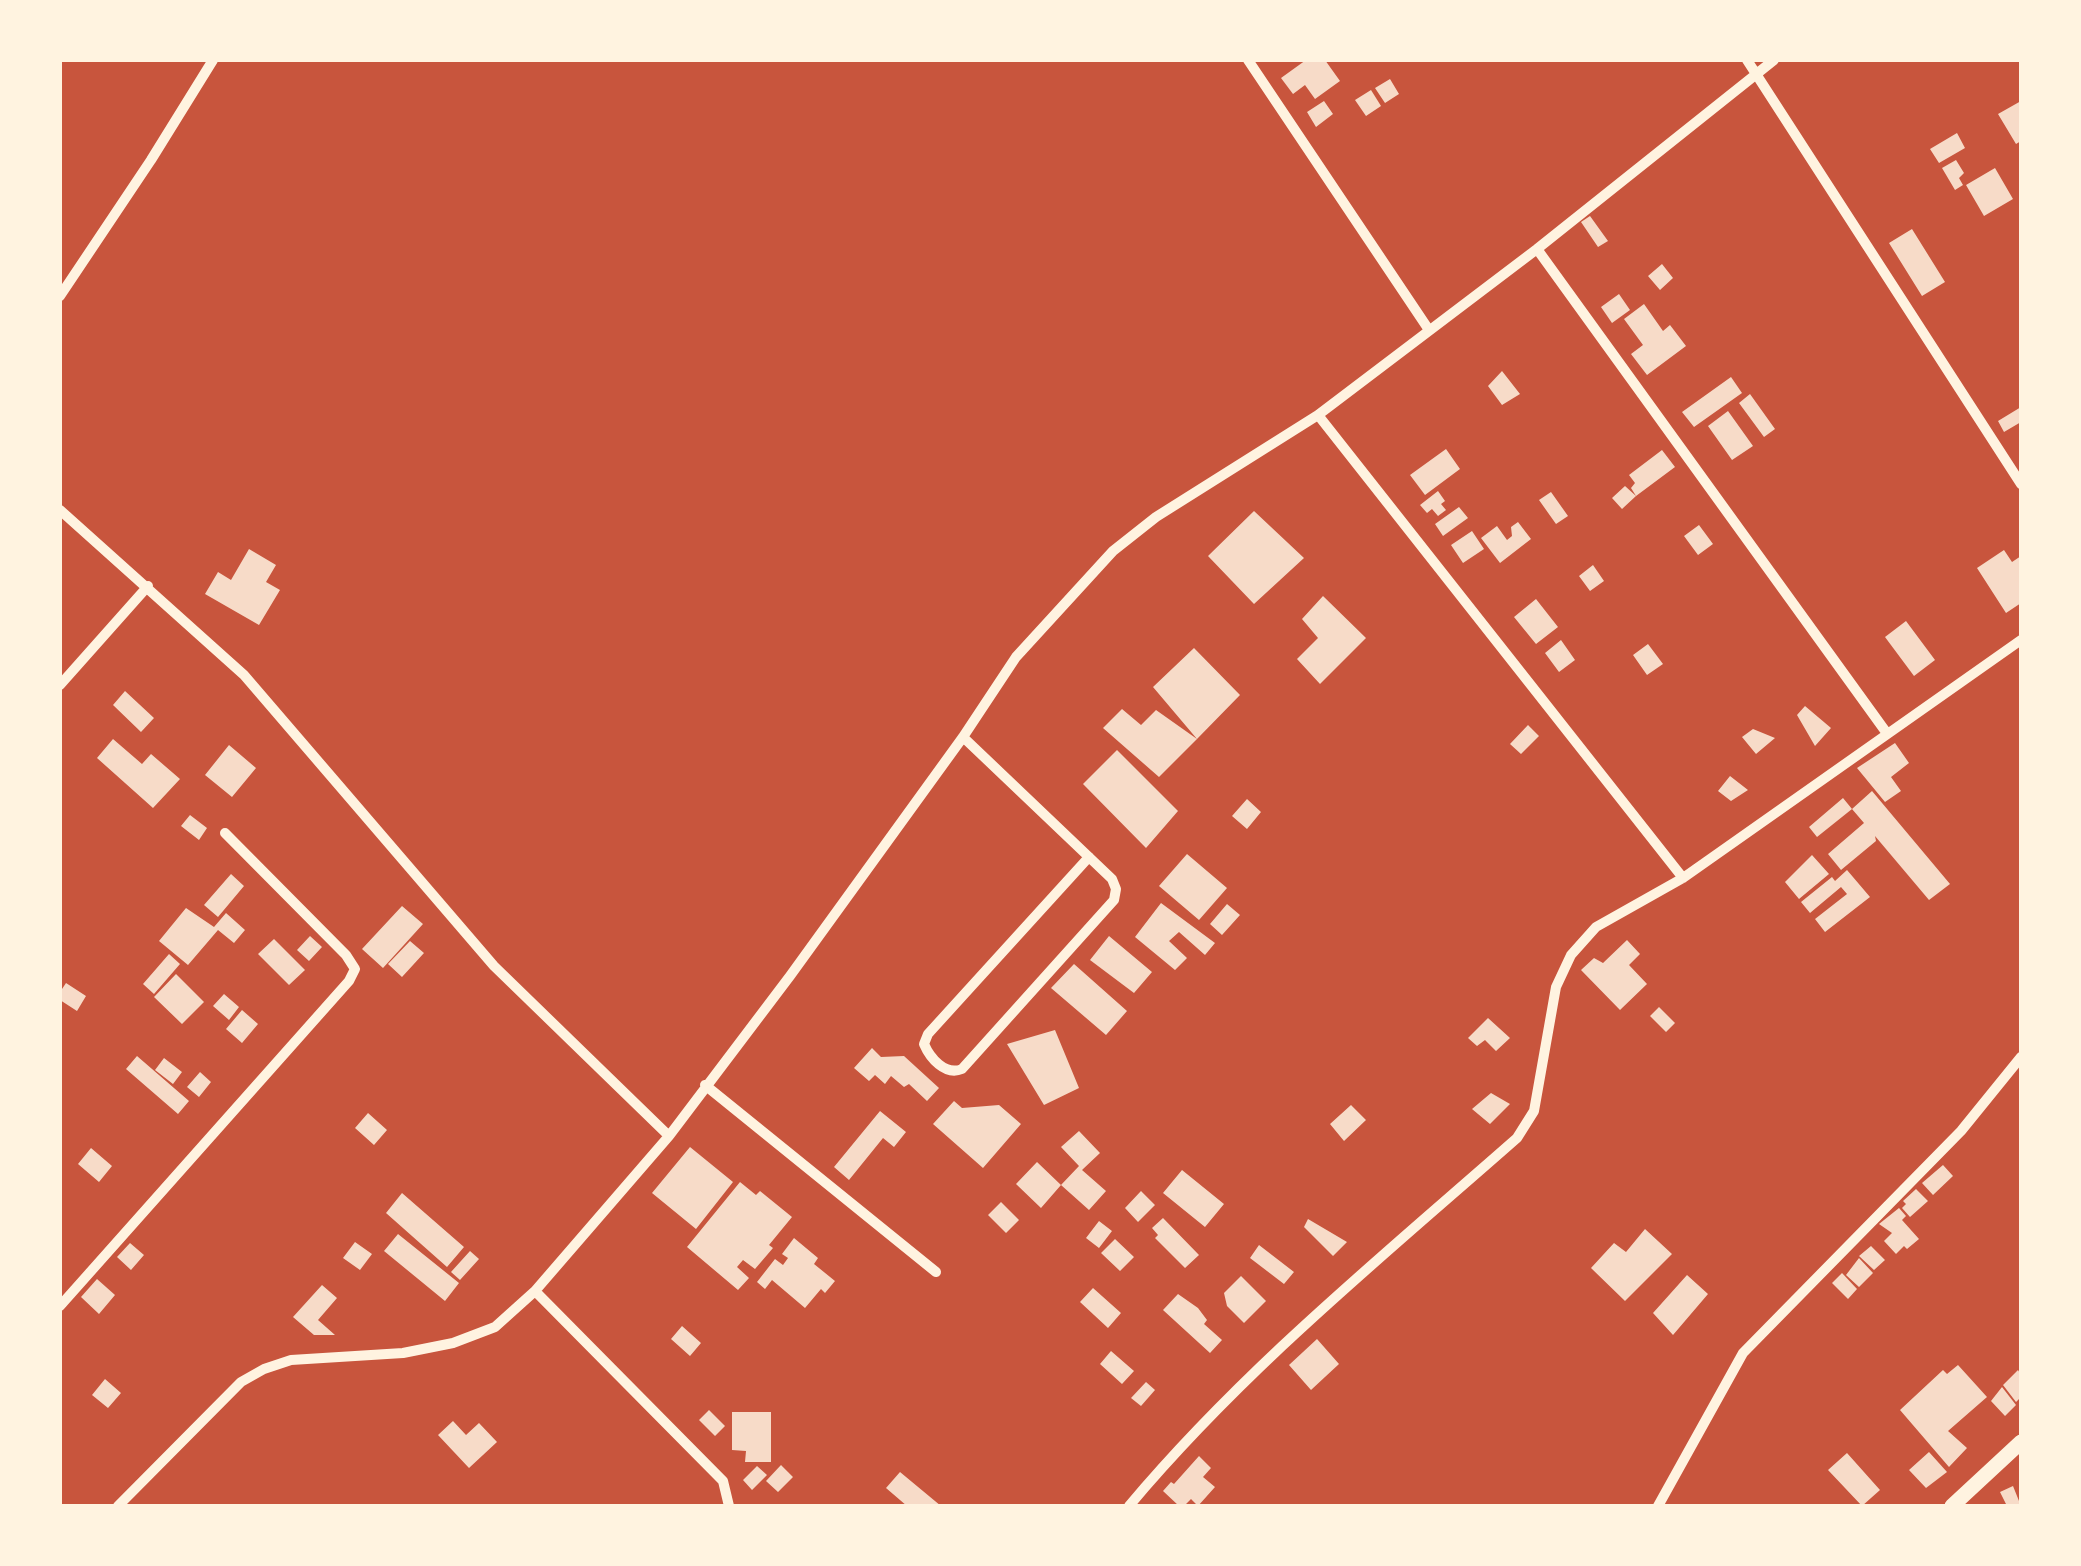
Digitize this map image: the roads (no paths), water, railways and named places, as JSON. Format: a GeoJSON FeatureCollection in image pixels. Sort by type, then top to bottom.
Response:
{"type":"FeatureCollection","features":[{"type":"Feature","properties":{"kind":"street"},"geometry":{"type":"LineString","coordinates":[[60,296],[213,60]]}},
{"type":"Feature","properties":{"kind":"street"},"geometry":{"type":"LineString","coordinates":[[1248,60],[1429,330]]}},
{"type":"Feature","properties":{"kind":"street"},"geometry":{"type":"LineString","coordinates":[[1747,60],[2021,484]]}},
{"type":"Feature","properties":{"kind":"street"},"geometry":{"type":"LineString","coordinates":[[118,1506],[241,1382],[264,1368],[291,1360],[403,1353],[452,1343],[495,1326],[535,1291],[669,1136],[790,976],[1016,658],[1112,551],[1156,517],[1318,416],[1774,60]]}},
{"type":"Feature","properties":{"kind":"street"},"geometry":{"type":"LineString","coordinates":[[1538,248],[1886,732]]}},
{"type":"Feature","properties":{"kind":"street"},"geometry":{"type":"LineString","coordinates":[[1318,416],[1683,878]]}},
{"type":"Feature","properties":{"kind":"street"},"geometry":{"type":"LineString","coordinates":[[60,510],[244,675],[494,966],[669,1136]]}},
{"type":"Feature","properties":{"kind":"street"},"geometry":{"type":"LineString","coordinates":[[60,684],[148,586]]}},
{"type":"Feature","properties":{"kind":"street"},"geometry":{"type":"LineString","coordinates":[[1129,1506],[1180,1445],[1252,1373],[1517,1138],[1534,1111],[1556,987],[1572,955],[1596,927],[1683,878],[2021,640]]}},
{"type":"Feature","properties":{"kind":"street"},"geometry":{"type":"LineString","coordinates":[[962,738],[1089,857],[1112,879],[1116,889],[1114,900],[962,1069],[946,1070],[929,1054],[924,1044],[928,1034],[1089,857]]}},
{"type":"Feature","properties":{"kind":"street"},"geometry":{"type":"LineString","coordinates":[[60,1306],[350,982],[355,969],[346,955],[226,833]]}},
{"type":"Feature","properties":{"kind":"street"},"geometry":{"type":"LineString","coordinates":[[1658,1506],[1743,1353],[1962,1131],[2021,1056]]}},
{"type":"Feature","properties":{"kind":"street"},"geometry":{"type":"LineString","coordinates":[[705,1084],[936,1272]]}},
{"type":"Feature","properties":{"kind":"street"},"geometry":{"type":"LineString","coordinates":[[535,1291],[723,1482],[729,1506]]}},
{"type":"Feature","properties":{"kind":"street"},"geometry":{"type":"LineString","coordinates":[[1952,1506],[2021,1442]]}}]}
